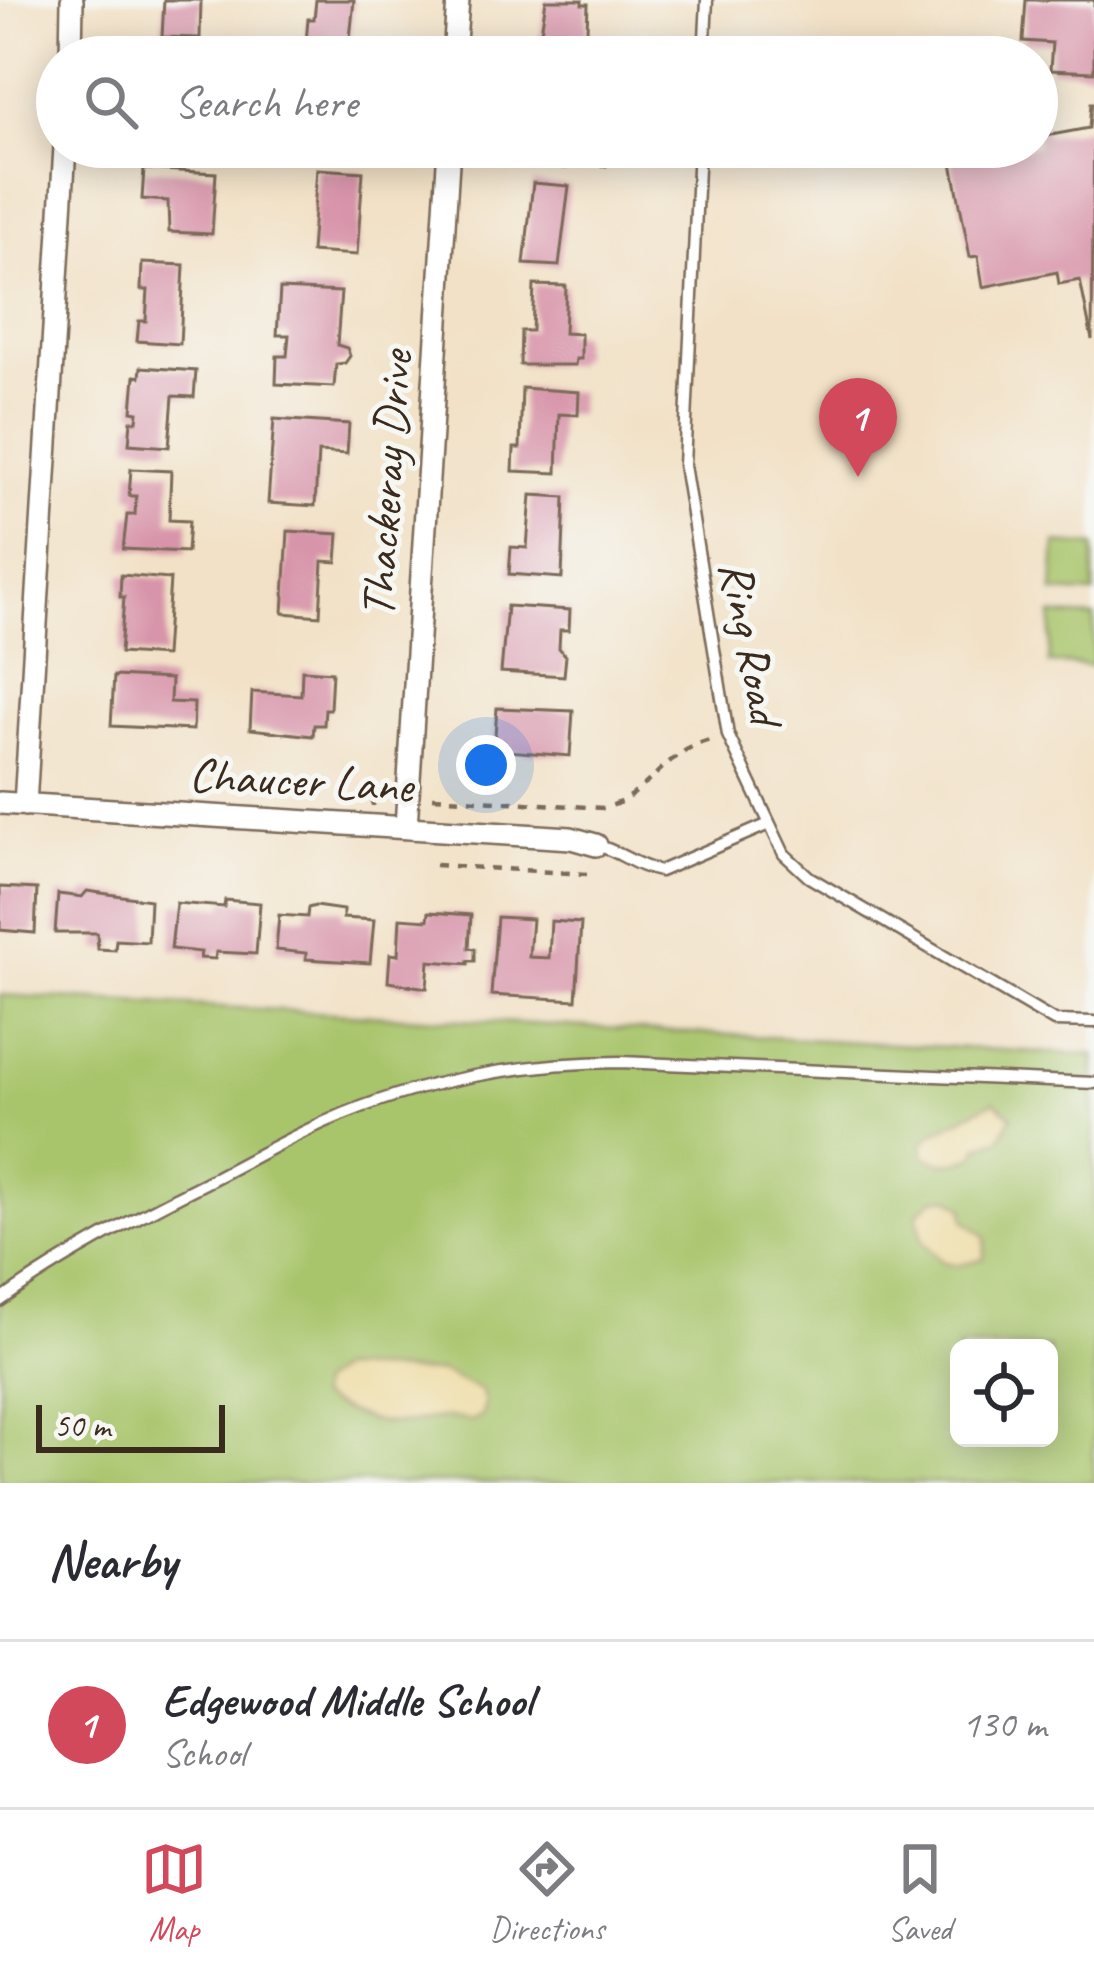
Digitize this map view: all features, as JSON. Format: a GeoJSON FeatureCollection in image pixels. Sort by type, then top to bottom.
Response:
{"type":"FeatureCollection","features":[{"type":"Feature","properties":{"kind":"street"},"geometry":{"type":"LineString","coordinates":[[71,36],[72,0]]}},
{"type":"Feature","properties":{"kind":"street"},"geometry":{"type":"LineString","coordinates":[[455,36],[458,0]]}},
{"type":"Feature","properties":{"kind":"street"},"geometry":{"type":"LineString","coordinates":[[25,805],[64,168]]}},
{"type":"Feature","properties":{"kind":"street","name":"Thackeray Drive"},"geometry":{"type":"LineString","coordinates":[[406,827],[448,168]]}},
{"type":"Feature","properties":{"kind":"street","name":"Chaucer Lane"},"geometry":{"type":"LineString","coordinates":[[0,803],[572,838],[596,844]]}},
{"type":"Feature","properties":{"kind":"lane"},"geometry":{"type":"LineString","coordinates":[[705,36],[707,0]]}},
{"type":"Feature","properties":{"kind":"lane","name":"Ring Road"},"geometry":{"type":"LineString","coordinates":[[699,168],[684,466],[728,735],[769,824],[784,854],[809,877],[914,942],[1054,1021],[1094,1022]]}},
{"type":"Feature","properties":{"kind":"lane"},"geometry":{"type":"LineString","coordinates":[[596,844],[642,868],[660,871],[769,824]]}},
{"type":"Feature","properties":{"kind":"lane"},"geometry":{"type":"LineString","coordinates":[[0,1301],[167,1202],[328,1120],[383,1101],[501,1072],[563,1062],[621,1061],[1094,1083]]}},
{"type":"Feature","properties":{"kind":"path"},"geometry":{"type":"LineString","coordinates":[[427,797],[604,808],[621,805],[662,764],[700,743],[728,735]]}},
{"type":"Feature","properties":{"kind":"path"},"geometry":{"type":"LineString","coordinates":[[373,806],[373,794],[386,794]]}},
{"type":"Feature","properties":{"kind":"path"},"geometry":{"type":"LineString","coordinates":[[435,866],[587,874]]}},
{"type":"Feature","properties":{"kind":"green space"},"geometry":{"type":"Polygon","coordinates":[[[1056,543],[1094,546],[1094,594],[1053,592],[1056,543]]]}},
{"type":"Feature","properties":{"kind":"green space"},"geometry":{"type":"Polygon","coordinates":[[[1052,615],[1094,617],[1094,666],[1049,663],[1052,615]]]}},
{"type":"Feature","properties":{"kind":"green space"},"geometry":{"type":"Polygon","coordinates":[[[0,995],[1094,1055],[1094,1483],[0,1483],[0,995]]]}},
{"type":"Feature","properties":{"kind":"sand"},"geometry":{"type":"Polygon","coordinates":[[[994,1101],[1012,1116],[1000,1139],[979,1146],[975,1156],[962,1161],[943,1163],[924,1156],[922,1145],[930,1135],[994,1101]]]}},
{"type":"Feature","properties":{"kind":"sand"},"geometry":{"type":"Polygon","coordinates":[[[949,1197],[964,1207],[965,1220],[986,1237],[984,1258],[960,1265],[943,1262],[923,1242],[917,1214],[933,1199],[949,1197]]]}},
{"type":"Feature","properties":{"kind":"sand"},"geometry":{"type":"Polygon","coordinates":[[[339,1369],[441,1372],[482,1391],[482,1416],[472,1422],[442,1418],[393,1423],[364,1418],[318,1398],[319,1384],[339,1369]]]}},
{"type":"Feature","properties":{"kind":"building"},"geometry":{"type":"Polygon","coordinates":[[[164,0],[201,0],[200,36],[162,36],[164,0]]]}},
{"type":"Feature","properties":{"kind":"building"},"geometry":{"type":"Polygon","coordinates":[[[316,0],[354,0],[350,36],[307,36],[308,19],[314,19],[316,0]]]}},
{"type":"Feature","properties":{"kind":"building"},"geometry":{"type":"Polygon","coordinates":[[[546,0],[588,4],[587,36],[540,36],[546,0]]]}},
{"type":"Feature","properties":{"kind":"building"},"geometry":{"type":"Polygon","coordinates":[[[1026,0],[1094,0],[1094,72],[1058,70],[1058,36],[1023,36],[1026,0]]]}},
{"type":"Feature","properties":{"kind":"building"},"geometry":{"type":"Polygon","coordinates":[[[1094,103],[1092,340],[1080,280],[1059,284],[1057,272],[983,287],[978,256],[970,257],[953,168],[1058,168],[1058,134],[1089,128],[1094,103]]]}},
{"type":"Feature","properties":{"kind":"building"},"geometry":{"type":"Polygon","coordinates":[[[144,169],[216,173],[212,234],[169,232],[168,201],[142,199],[144,169]]]}},
{"type":"Feature","properties":{"kind":"building"},"geometry":{"type":"Polygon","coordinates":[[[317,169],[363,172],[357,255],[311,252],[317,169]]]}},
{"type":"Feature","properties":{"kind":"building"},"geometry":{"type":"Polygon","coordinates":[[[533,183],[569,186],[559,266],[524,264],[533,183]]]}},
{"type":"Feature","properties":{"kind":"building"},"geometry":{"type":"Polygon","coordinates":[[[142,263],[184,265],[180,344],[137,341],[139,321],[146,321],[148,290],[141,290],[142,263]]]}},
{"type":"Feature","properties":{"kind":"building"},"geometry":{"type":"Polygon","coordinates":[[[534,285],[566,286],[564,333],[581,334],[581,359],[575,365],[520,365],[521,331],[532,331],[534,285]]]}},
{"type":"Feature","properties":{"kind":"building"},"geometry":{"type":"Polygon","coordinates":[[[280,289],[341,292],[337,345],[347,348],[350,356],[336,364],[334,387],[276,384],[277,356],[287,356],[289,335],[277,335],[280,289]]]}},
{"type":"Feature","properties":{"kind":"building"},"geometry":{"type":"Polygon","coordinates":[[[141,367],[196,371],[194,397],[173,396],[169,447],[129,444],[131,421],[137,421],[138,412],[132,411],[135,376],[140,377],[141,367]]]}},
{"type":"Feature","properties":{"kind":"building"},"geometry":{"type":"Polygon","coordinates":[[[522,388],[579,392],[578,415],[559,414],[557,473],[513,471],[514,448],[520,448],[522,388]]]}},
{"type":"Feature","properties":{"kind":"building"},"geometry":{"type":"Polygon","coordinates":[[[274,419],[349,424],[347,454],[318,452],[315,506],[268,503],[274,419]]]}},
{"type":"Feature","properties":{"kind":"building"},"geometry":{"type":"Polygon","coordinates":[[[131,469],[171,471],[169,520],[189,521],[187,552],[123,549],[127,515],[135,515],[136,496],[129,496],[131,469]]]}},
{"type":"Feature","properties":{"kind":"building"},"geometry":{"type":"Polygon","coordinates":[[[531,495],[565,497],[562,578],[509,574],[511,547],[527,548],[531,495]]]}},
{"type":"Feature","properties":{"kind":"building"},"geometry":{"type":"Polygon","coordinates":[[[288,531],[339,534],[337,562],[323,561],[320,616],[283,613],[288,531]]]}},
{"type":"Feature","properties":{"kind":"building"},"geometry":{"type":"Polygon","coordinates":[[[121,575],[170,579],[165,656],[120,653],[121,575]]]}},
{"type":"Feature","properties":{"kind":"building"},"geometry":{"type":"Polygon","coordinates":[[[507,606],[570,610],[569,630],[560,630],[559,648],[566,656],[564,676],[501,672],[507,606]]]}},
{"type":"Feature","properties":{"kind":"building"},"geometry":{"type":"Polygon","coordinates":[[[302,670],[332,672],[324,725],[314,725],[313,736],[250,729],[252,692],[301,695],[302,670]]]}},
{"type":"Feature","properties":{"kind":"building"},"geometry":{"type":"Polygon","coordinates":[[[114,676],[171,679],[170,702],[194,703],[193,730],[111,726],[114,676]]]}},
{"type":"Feature","properties":{"kind":"building"},"geometry":{"type":"Polygon","coordinates":[[[497,708],[573,711],[570,756],[494,750],[497,708]]]}},
{"type":"Feature","properties":{"kind":"building"},"geometry":{"type":"Polygon","coordinates":[[[0,887],[37,889],[35,933],[0,930],[0,887]]]}},
{"type":"Feature","properties":{"kind":"building"},"geometry":{"type":"Polygon","coordinates":[[[87,891],[150,900],[148,942],[116,940],[115,950],[98,949],[97,933],[55,933],[58,894],[82,897],[87,891]]]}},
{"type":"Feature","properties":{"kind":"building"},"geometry":{"type":"Polygon","coordinates":[[[225,900],[260,903],[256,954],[216,952],[215,959],[200,958],[201,952],[171,949],[176,903],[224,907],[225,900]]]}},
{"type":"Feature","properties":{"kind":"building"},"geometry":{"type":"Polygon","coordinates":[[[308,908],[343,910],[343,918],[374,920],[370,963],[306,959],[306,953],[276,950],[279,915],[307,917],[308,908]]]}},
{"type":"Feature","properties":{"kind":"building"},"geometry":{"type":"Polygon","coordinates":[[[429,912],[471,915],[469,948],[475,949],[475,961],[429,961],[427,988],[388,982],[390,954],[398,955],[400,918],[428,920],[429,912]]]}},
{"type":"Feature","properties":{"kind":"building"},"geometry":{"type":"Polygon","coordinates":[[[497,917],[532,919],[529,957],[549,958],[551,921],[581,923],[576,1000],[491,995],[497,917]]]}},
{"type":"Feature","properties":{"kind":"place","name":"Edgewood Middle School"},"geometry":{"type":"Point","coordinates":[858,477]}}]}
